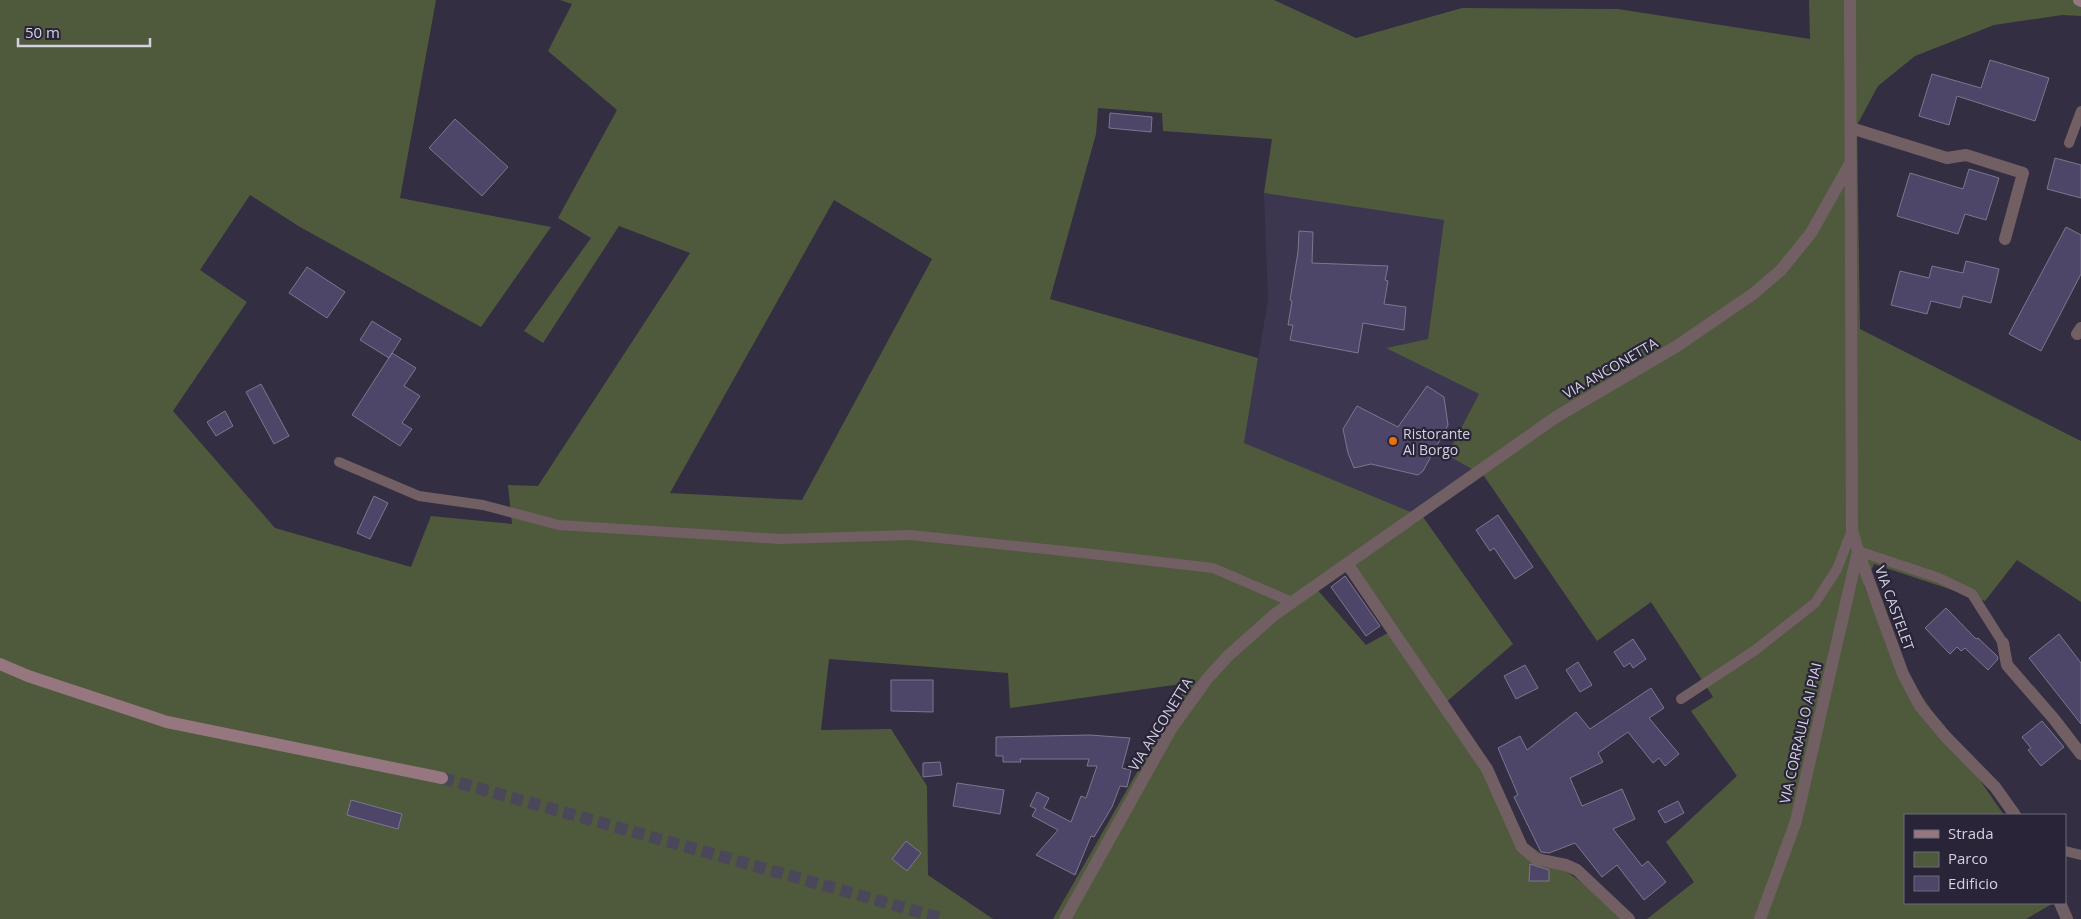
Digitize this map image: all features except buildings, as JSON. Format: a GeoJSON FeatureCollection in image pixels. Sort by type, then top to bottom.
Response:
{"type":"FeatureCollection","features":[{"type":"Feature","properties":{"kind":"main road"},"geometry":{"type":"LineString","coordinates":[[0,664],[28,676],[167,722],[442,778]]}},
{"type":"Feature","properties":{"kind":"street","name":"VIA ANCONETTA"},"geometry":{"type":"LineString","coordinates":[[1850,0],[1852,530],[1858,551]]}},
{"type":"Feature","properties":{"kind":"street"},"geometry":{"type":"LineString","coordinates":[[1851,128],[1947,158],[1966,155],[2023,173],[2005,239]]}},
{"type":"Feature","properties":{"kind":"street","name":"VIA ANCONETTA"},"geometry":{"type":"LineString","coordinates":[[1065,919],[1171,728],[1189,701],[1228,656],[1292,602],[1348,565],[1556,417],[1677,346],[1753,294],[1781,270],[1811,233],[1851,162]]}},
{"type":"Feature","properties":{"kind":"street","name":"VIA CASTELET"},"geometry":{"type":"LineString","coordinates":[[1858,551],[1903,674],[1920,706],[1946,737],[1995,787],[2014,814]]}},
{"type":"Feature","properties":{"kind":"street","name":"VIA CORRAULO AI PIAI"},"geometry":{"type":"LineString","coordinates":[[1760,919],[1796,821],[1858,551]]}},
{"type":"Feature","properties":{"kind":"street"},"geometry":{"type":"LineString","coordinates":[[1348,565],[1487,770],[1522,847],[1536,859],[1566,865],[1577,870],[1629,919]]}},
{"type":"Feature","properties":{"kind":"street"},"geometry":{"type":"LineString","coordinates":[[2003,643],[2008,665],[2081,754]]}},
{"type":"Feature","properties":{"kind":"street"},"geometry":{"type":"LineString","coordinates":[[2060,904],[2068,919]]}},
{"type":"Feature","properties":{"kind":"lane"},"geometry":{"type":"LineString","coordinates":[[2069,143],[2081,111]]}},
{"type":"Feature","properties":{"kind":"lane"},"geometry":{"type":"LineString","coordinates":[[339,462],[419,496],[483,505],[559,525],[780,539],[910,535],[1083,553],[1213,568],[1292,602]]}},
{"type":"Feature","properties":{"kind":"lane"},"geometry":{"type":"LineString","coordinates":[[1681,699],[1754,651],[1815,603],[1837,569],[1852,530]]}},
{"type":"Feature","properties":{"kind":"lane","name":"VIA CASTELET"},"geometry":{"type":"LineString","coordinates":[[1858,551],[1939,578],[1972,594],[2003,643]]}},
{"type":"Feature","properties":{"kind":"lane"},"geometry":{"type":"LineString","coordinates":[[2066,851],[2081,855]]}},
{"type":"Feature","properties":{"kind":"shaded area"},"geometry":{"type":"Polygon","coordinates":[[[1264,193],[1444,219],[1428,339],[1387,348],[1479,394],[1447,455],[1484,476],[1423,517],[1244,443],[1268,300],[1264,193]]]}},
{"type":"Feature","properties":{"kind":"green space"},"geometry":{"type":"Polygon","coordinates":[[[0,0],[436,0],[400,198],[551,227],[481,327],[300,227],[250,195],[200,270],[247,302],[173,411],[275,528],[411,567],[431,516],[512,524],[508,485],[538,486],[690,253],[619,226],[543,343],[524,331],[591,238],[558,218],[617,110],[548,51],[572,4],[560,0],[1274,0],[1356,38],[1462,8],[1618,9],[1810,39],[1809,0],[2081,0],[2081,16],[2062,15],[1994,25],[1915,56],[1878,86],[1857,125],[1860,329],[2081,441],[2081,602],[2017,560],[1985,601],[1874,564],[1864,586],[1892,653],[2003,814],[1904,814],[1904,904],[2052,904],[2026,919],[1647,919],[1694,882],[1666,842],[1737,776],[1691,711],[1713,697],[1651,602],[1597,641],[1484,476],[1447,455],[1479,394],[1386,348],[1428,339],[1444,220],[1264,193],[1272,139],[1163,131],[1162,113],[1098,108],[1096,134],[1050,299],[1258,358],[1244,443],[1423,517],[1513,644],[1444,704],[1525,842],[1633,919],[1053,919],[1188,683],[1010,708],[1008,673],[829,659],[821,730],[891,729],[927,786],[928,875],[993,919],[0,919],[0,0]],[[834,200],[670,493],[802,500],[932,259],[834,200]],[[1348,563],[1314,586],[1366,645],[1393,630],[1348,563]]]}},
{"type":"Feature","properties":{"kind":"tunnel"},"geometry":{"type":"LineString","coordinates":[[442,778],[944,919]]}},
{"type":"Feature","properties":{"kind":"place","name":"Ristorante Al Borgo"},"geometry":{"type":"Point","coordinates":[1393,441]}}]}
